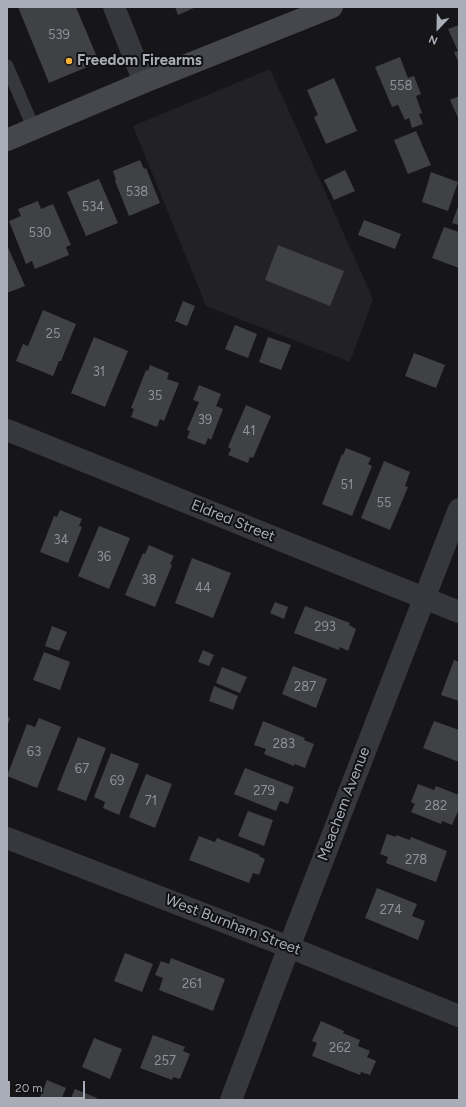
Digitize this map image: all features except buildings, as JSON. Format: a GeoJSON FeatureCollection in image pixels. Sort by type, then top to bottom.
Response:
{"type":"FeatureCollection","features":[{"type":"Feature","properties":{"kind":"main road"},"geometry":{"type":"LineString","coordinates":[[7,140],[144,82],[332,7]]}},
{"type":"Feature","properties":{"kind":"street"},"geometry":{"type":"LineString","coordinates":[[114,7],[144,82]]}},
{"type":"Feature","properties":{"kind":"street","name":"Eldred Street"},"geometry":{"type":"LineString","coordinates":[[7,430],[459,612]]}},
{"type":"Feature","properties":{"kind":"street","name":"Meachem Avenue"},"geometry":{"type":"LineString","coordinates":[[231,1100],[459,509]]}},
{"type":"Feature","properties":{"kind":"street","name":"West Burnham Street"},"geometry":{"type":"LineString","coordinates":[[7,838],[289,947],[459,1016]]}},
{"type":"Feature","properties":{"kind":"lane"},"geometry":{"type":"LineString","coordinates":[[7,66],[34,129]]}},
{"type":"Feature","properties":{"kind":"shaded area"},"geometry":{"type":"Polygon","coordinates":[[[270,69],[373,299],[350,362],[206,306],[133,126],[270,69]]]}},
{"type":"Feature","properties":{"kind":"place","name":"Freedom Firearms"},"geometry":{"type":"Point","coordinates":[69,61]}}]}
